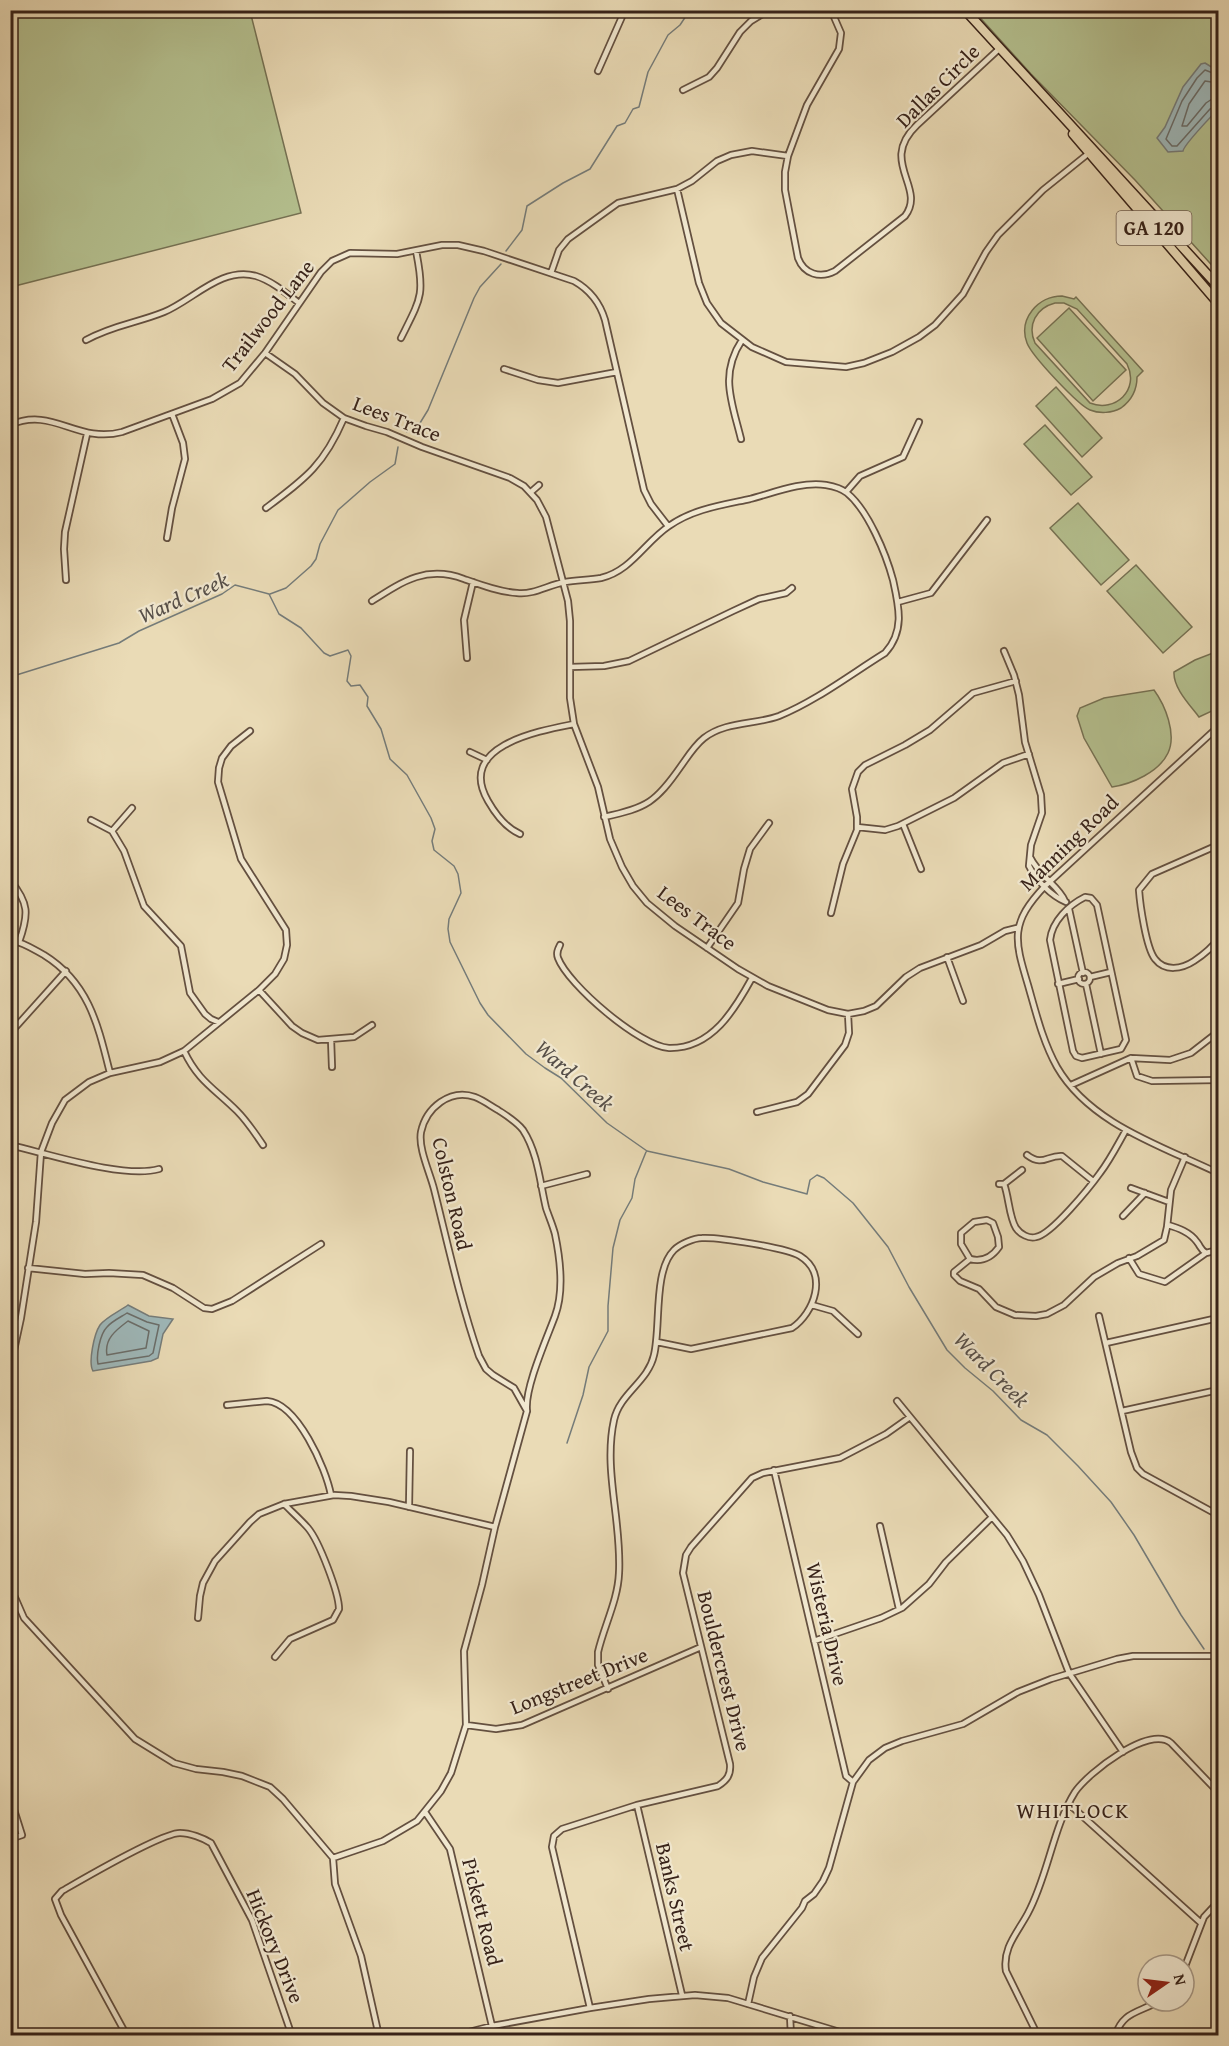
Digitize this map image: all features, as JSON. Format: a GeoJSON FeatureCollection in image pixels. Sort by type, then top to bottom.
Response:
{"type":"FeatureCollection","features":[{"type":"Feature","properties":{"kind":"highway","name":"GA 120"},"geometry":{"type":"LineString","coordinates":[[965,10],[1092,151],[1218,285]]}},
{"type":"Feature","properties":{"kind":"highway","name":"GA 120"},"geometry":{"type":"LineString","coordinates":[[1092,151],[1218,303]]}},
{"type":"Feature","properties":{"kind":"street"},"geometry":{"type":"LineString","coordinates":[[598,71],[626,10]]}},
{"type":"Feature","properties":{"kind":"street"},"geometry":{"type":"LineString","coordinates":[[683,90],[709,77],[740,32],[751,21],[769,10]]}},
{"type":"Feature","properties":{"kind":"street","name":"Dallas Circle"},"geometry":{"type":"LineString","coordinates":[[831,10],[840,29],[839,49],[811,97],[788,156],[784,183],[800,263],[811,273],[827,275],[835,271],[907,213],[911,193],[901,159],[906,138],[1000,48]]}},
{"type":"Feature","properties":{"kind":"street"},"geometry":{"type":"LineString","coordinates":[[551,273],[556,257],[568,239],[612,207],[629,200],[677,189],[692,181],[717,161],[731,155],[752,151],[788,156]]}},
{"type":"Feature","properties":{"kind":"street"},"geometry":{"type":"LineString","coordinates":[[677,189],[702,293],[721,323],[761,352],[786,362],[846,367],[892,352],[927,332],[963,294],[998,234],[1043,190],[1092,151]]}},
{"type":"Feature","properties":{"kind":"street","name":"Trailwood Lane"},"geometry":{"type":"LineString","coordinates":[[10,425],[29,419],[42,419],[87,434],[116,434],[172,414],[227,392],[245,378],[321,272],[339,258],[357,252],[397,254],[442,245],[466,246],[579,284],[597,303],[605,320],[646,495],[668,526]]}},
{"type":"Feature","properties":{"kind":"street"},"geometry":{"type":"LineString","coordinates":[[401,338],[421,294],[422,279],[416,251]]}},
{"type":"Feature","properties":{"kind":"street"},"geometry":{"type":"LineString","coordinates":[[86,340],[114,327],[148,318],[173,308],[213,283],[233,275],[245,274],[262,278],[299,303]]}},
{"type":"Feature","properties":{"kind":"street"},"geometry":{"type":"LineString","coordinates":[[741,439],[728,375],[731,358],[742,340]]}},
{"type":"Feature","properties":{"kind":"street","name":"Lees Trace"},"geometry":{"type":"LineString","coordinates":[[265,353],[288,368],[323,403],[344,418],[510,478],[531,492],[546,517],[564,582],[570,621],[571,706],[574,724],[598,787],[613,848],[633,886],[656,911],[752,978],[828,1010],[848,1014]]}},
{"type":"Feature","properties":{"kind":"street"},"geometry":{"type":"LineString","coordinates":[[504,369],[538,380],[558,383],[617,372]]}},
{"type":"Feature","properties":{"kind":"street"},"geometry":{"type":"LineString","coordinates":[[167,538],[185,459],[183,444],[172,414]]}},
{"type":"Feature","properties":{"kind":"street"},"geometry":{"type":"LineString","coordinates":[[266,508],[313,471],[333,442],[344,418]]}},
{"type":"Feature","properties":{"kind":"street"},"geometry":{"type":"LineString","coordinates":[[846,492],[860,476],[903,457],[919,422]]}},
{"type":"Feature","properties":{"kind":"street"},"geometry":{"type":"LineString","coordinates":[[66,580],[65,532],[87,434]]}},
{"type":"Feature","properties":{"kind":"street"},"geometry":{"type":"LineString","coordinates":[[531,492],[538,485]]}},
{"type":"Feature","properties":{"kind":"street"},"geometry":{"type":"LineString","coordinates":[[372,601],[396,585],[425,574],[453,575],[515,593],[528,593],[564,582],[602,578],[613,574],[634,560],[668,526],[708,508],[800,487],[825,485],[846,492],[871,525],[891,574],[900,613],[898,632],[893,644],[885,653],[796,708],[775,717],[730,726],[705,737],[652,801],[642,808],[604,817]]}},
{"type":"Feature","properties":{"kind":"street"},"geometry":{"type":"LineString","coordinates":[[898,602],[931,593],[987,520]]}},
{"type":"Feature","properties":{"kind":"street"},"geometry":{"type":"LineString","coordinates":[[467,657],[464,620],[473,582]]}},
{"type":"Feature","properties":{"kind":"street"},"geometry":{"type":"LineString","coordinates":[[570,667],[604,666],[629,661],[759,599],[786,593],[792,588]]}},
{"type":"Feature","properties":{"kind":"street"},"geometry":{"type":"LineString","coordinates":[[1004,651],[1016,681],[1022,728],[1040,787],[1042,808],[1030,857],[1047,884],[1063,896],[1066,902],[1083,972]]}},
{"type":"Feature","properties":{"kind":"street"},"geometry":{"type":"LineString","coordinates":[[831,913],[843,864],[857,827],[852,789],[856,775],[862,767],[930,730],[973,693],[1016,681]]}},
{"type":"Feature","properties":{"kind":"street"},"geometry":{"type":"LineString","coordinates":[[520,834],[506,825],[484,794],[482,771],[487,760],[502,746],[516,738],[540,730],[574,724]]}},
{"type":"Feature","properties":{"kind":"street","name":"Manning Road"},"geometry":{"type":"LineString","coordinates":[[1017,928],[1028,906],[1047,884],[1218,728]]}},
{"type":"Feature","properties":{"kind":"street"},"geometry":{"type":"LineString","coordinates":[[10,1369],[20,1327],[36,1222],[41,1152],[52,1123],[65,1100],[89,1082],[110,1073],[160,1062],[184,1051],[259,990],[281,966],[287,945],[286,930],[241,859],[218,782],[222,758],[231,746],[250,731]]}},
{"type":"Feature","properties":{"kind":"street"},"geometry":{"type":"LineString","coordinates":[[470,752],[487,760]]}},
{"type":"Feature","properties":{"kind":"street"},"geometry":{"type":"LineString","coordinates":[[857,827],[885,830],[903,824],[954,798],[1003,764],[1029,754]]}},
{"type":"Feature","properties":{"kind":"street"},"geometry":{"type":"LineString","coordinates":[[112,831],[132,808]]}},
{"type":"Feature","properties":{"kind":"street"},"geometry":{"type":"LineString","coordinates":[[91,820],[112,831],[124,851],[144,906],[181,946],[190,993],[205,1014],[218,1022]]}},
{"type":"Feature","properties":{"kind":"street"},"geometry":{"type":"LineString","coordinates":[[707,948],[738,903],[750,849],[769,823]]}},
{"type":"Feature","properties":{"kind":"street"},"geometry":{"type":"LineString","coordinates":[[903,824],[921,868]]}},
{"type":"Feature","properties":{"kind":"street"},"geometry":{"type":"LineString","coordinates":[[1218,845],[1152,874],[1139,890],[1150,949],[1160,964],[1178,968],[1188,964],[1214,946],[1218,939]]}},
{"type":"Feature","properties":{"kind":"street"},"geometry":{"type":"LineString","coordinates":[[10,880],[24,901],[27,911],[26,923],[19,942]]}},
{"type":"Feature","properties":{"kind":"street"},"geometry":{"type":"LineString","coordinates":[[1085,897],[1096,902],[1126,1042],[1121,1050],[1082,1058],[1074,1053],[1050,947],[1050,935],[1056,922],[1069,909],[1085,897]]}},
{"type":"Feature","properties":{"kind":"street"},"geometry":{"type":"LineString","coordinates":[[757,1112],[797,1102],[808,1094],[845,1045],[849,1033],[848,1014],[870,1009],[913,972],[1017,928],[1018,952],[1043,1035],[1057,1066],[1071,1085],[1097,1111],[1126,1130],[1218,1173]]}},
{"type":"Feature","properties":{"kind":"street"},"geometry":{"type":"LineString","coordinates":[[10,940],[43,954],[66,971],[81,990],[92,1010],[110,1073]]}},
{"type":"Feature","properties":{"kind":"street"},"geometry":{"type":"LineString","coordinates":[[560,945],[557,951],[558,959],[581,991],[638,1035],[670,1048],[702,1039],[712,1033],[733,1011],[752,978]]}},
{"type":"Feature","properties":{"kind":"street"},"geometry":{"type":"LineString","coordinates":[[947,957],[963,1001]]}},
{"type":"Feature","properties":{"kind":"street"},"geometry":{"type":"LineString","coordinates":[[13,1030],[66,971]]}},
{"type":"Feature","properties":{"kind":"street"},"geometry":{"type":"LineString","coordinates":[[1083,972],[1090,977]]}},
{"type":"Feature","properties":{"kind":"street"},"geometry":{"type":"LineString","coordinates":[[1079,979],[1083,972]]}},
{"type":"Feature","properties":{"kind":"street"},"geometry":{"type":"LineString","coordinates":[[1090,977],[1112,972]]}},
{"type":"Feature","properties":{"kind":"street"},"geometry":{"type":"LineString","coordinates":[[1086,984],[1090,977]]}},
{"type":"Feature","properties":{"kind":"street"},"geometry":{"type":"LineString","coordinates":[[1058,984],[1079,979]]}},
{"type":"Feature","properties":{"kind":"street"},"geometry":{"type":"LineString","coordinates":[[1079,979],[1081,983],[1086,984]]}},
{"type":"Feature","properties":{"kind":"street"},"geometry":{"type":"LineString","coordinates":[[1086,984],[1101,1054]]}},
{"type":"Feature","properties":{"kind":"street"},"geometry":{"type":"LineString","coordinates":[[259,990],[297,1030],[318,1040],[354,1037],[372,1025]]}},
{"type":"Feature","properties":{"kind":"street"},"geometry":{"type":"LineString","coordinates":[[1071,1085],[1131,1058],[1170,1060],[1191,1053],[1218,1032]]}},
{"type":"Feature","properties":{"kind":"street"},"geometry":{"type":"LineString","coordinates":[[331,1040],[332,1067]]}},
{"type":"Feature","properties":{"kind":"street"},"geometry":{"type":"LineString","coordinates":[[184,1051],[191,1067],[202,1081],[235,1109],[263,1145]]}},
{"type":"Feature","properties":{"kind":"street"},"geometry":{"type":"LineString","coordinates":[[1131,1058],[1137,1076],[1152,1081],[1218,1080]]}},
{"type":"Feature","properties":{"kind":"street","name":"Colston Road"},"geometry":{"type":"LineString","coordinates":[[333,1858],[383,1841],[417,1821],[441,1791],[451,1773],[466,1725],[464,1651],[527,1411],[532,1379],[556,1314],[560,1291],[558,1253],[554,1234],[534,1153],[523,1129],[493,1107],[473,1097],[454,1095],[439,1102],[428,1114],[420,1134],[425,1162],[479,1356],[486,1369],[514,1388],[527,1411]]}},
{"type":"Feature","properties":{"kind":"street"},"geometry":{"type":"LineString","coordinates":[[1022,1170],[1002,1184],[1010,1198],[1010,1214],[1017,1229],[1027,1237],[1034,1238],[1041,1236],[1066,1213],[1101,1172],[1126,1130]]}},
{"type":"Feature","properties":{"kind":"street"},"geometry":{"type":"LineString","coordinates":[[10,1145],[123,1170],[148,1172],[159,1168]]}},
{"type":"Feature","properties":{"kind":"street"},"geometry":{"type":"LineString","coordinates":[[1027,1155],[1039,1161],[1062,1156],[1093,1181]]}},
{"type":"Feature","properties":{"kind":"street"},"geometry":{"type":"LineString","coordinates":[[970,1259],[961,1244],[961,1233],[974,1222],[987,1220],[993,1223],[999,1247],[990,1256],[979,1260],[970,1259],[954,1272],[956,1278],[979,1289],[996,1307],[1015,1315],[1047,1314],[1064,1305],[1094,1276],[1137,1256],[1164,1240],[1173,1184],[1185,1157]]}},
{"type":"Feature","properties":{"kind":"street"},"geometry":{"type":"LineString","coordinates":[[541,1186],[587,1174]]}},
{"type":"Feature","properties":{"kind":"street"},"geometry":{"type":"LineString","coordinates":[[1131,1188],[1170,1202]]}},
{"type":"Feature","properties":{"kind":"street"},"geometry":{"type":"LineString","coordinates":[[1123,1216],[1145,1193]]}},
{"type":"Feature","properties":{"kind":"street"},"geometry":{"type":"LineString","coordinates":[[1168,1225],[1182,1230],[1197,1241],[1201,1250],[1206,1253]]}},
{"type":"Feature","properties":{"kind":"street"},"geometry":{"type":"LineString","coordinates":[[608,1689],[598,1665],[598,1652],[619,1574],[619,1542],[611,1446],[615,1418],[621,1402],[648,1372],[654,1358],[662,1269],[674,1250],[700,1238],[788,1250],[802,1257],[811,1269],[816,1285],[812,1305],[800,1323],[792,1328],[691,1349],[657,1342]]}},
{"type":"Feature","properties":{"kind":"street"},"geometry":{"type":"LineString","coordinates":[[28,1268],[84,1274],[109,1272],[143,1275],[173,1288],[204,1308],[212,1309],[232,1301],[321,1244]]}},
{"type":"Feature","properties":{"kind":"street"},"geometry":{"type":"LineString","coordinates":[[1129,1258],[1139,1274],[1165,1282],[1206,1253],[1218,1250]]}},
{"type":"Feature","properties":{"kind":"street"},"geometry":{"type":"LineString","coordinates":[[812,1305],[833,1311],[858,1334]]}},
{"type":"Feature","properties":{"kind":"street"},"geometry":{"type":"LineString","coordinates":[[1099,1316],[1131,1452],[1137,1468],[1218,1515]]}},
{"type":"Feature","properties":{"kind":"street"},"geometry":{"type":"LineString","coordinates":[[1106,1343],[1218,1318]]}},
{"type":"Feature","properties":{"kind":"street"},"geometry":{"type":"LineString","coordinates":[[1122,1411],[1218,1390]]}},
{"type":"Feature","properties":{"kind":"street"},"geometry":{"type":"LineString","coordinates":[[227,1405],[273,1401],[287,1409],[295,1417],[328,1478],[331,1495]]}},
{"type":"Feature","properties":{"kind":"street"},"geometry":{"type":"LineString","coordinates":[[897,1401],[1007,1535],[1023,1561],[1039,1595],[1069,1673],[1123,1752]]}},
{"type":"Feature","properties":{"kind":"street","name":"Bouldercrest Drive"},"geometry":{"type":"LineString","coordinates":[[590,2008],[552,1841],[554,1836],[562,1828],[637,1805],[718,1786],[730,1775],[728,1758],[683,1573],[686,1555],[746,1483],[763,1473],[774,1470],[840,1458],[886,1434],[910,1417]]}},
{"type":"Feature","properties":{"kind":"street"},"geometry":{"type":"LineString","coordinates":[[409,1507],[410,1451]]}},
{"type":"Feature","properties":{"kind":"street","name":"Wisteria Drive"},"geometry":{"type":"LineString","coordinates":[[774,1470],[846,1776],[853,1782]]}},
{"type":"Feature","properties":{"kind":"street"},"geometry":{"type":"LineString","coordinates":[[198,1618],[203,1583],[215,1561],[259,1514],[284,1504],[331,1495],[351,1496],[495,1527]]}},
{"type":"Feature","properties":{"kind":"street"},"geometry":{"type":"LineString","coordinates":[[275,1657],[290,1639],[333,1620],[339,1609],[319,1547],[309,1529],[284,1504]]}},
{"type":"Feature","properties":{"kind":"street"},"geometry":{"type":"LineString","coordinates":[[814,1641],[881,1618],[899,1609],[929,1584],[946,1562],[992,1517]]}},
{"type":"Feature","properties":{"kind":"street"},"geometry":{"type":"LineString","coordinates":[[880,1526],[899,1609]]}},
{"type":"Feature","properties":{"kind":"street"},"geometry":{"type":"LineString","coordinates":[[10,1586],[24,1618],[135,1739],[174,1763],[242,1776],[270,1787],[333,1858],[335,1884],[362,1956],[379,2036]]}},
{"type":"Feature","properties":{"kind":"street","name":"Longstreet Drive"},"geometry":{"type":"LineString","coordinates":[[466,1725],[496,1729],[522,1725],[701,1647]]}},
{"type":"Feature","properties":{"kind":"street"},"geometry":{"type":"LineString","coordinates":[[748,2004],[754,1977],[762,1958],[802,1908],[805,1901],[814,1894],[829,1868],[853,1782],[869,1760],[891,1745],[963,1724],[1018,1692],[1069,1673],[1126,1656],[1218,1656]]}},
{"type":"Feature","properties":{"kind":"street"},"geometry":{"type":"LineString","coordinates":[[1038,2036],[1006,1971],[1005,1960],[1007,1949],[1030,1910],[1069,1804],[1076,1792],[1083,1783],[1123,1752],[1158,1738],[1166,1739],[1218,1792]]}},
{"type":"Feature","properties":{"kind":"street"},"geometry":{"type":"LineString","coordinates":[[10,1797],[22,1835],[10,1839]]}},
{"type":"Feature","properties":{"kind":"street"},"geometry":{"type":"LineString","coordinates":[[1069,1804],[1201,1923]]}},
{"type":"Feature","properties":{"kind":"street","name":"Banks Street"},"geometry":{"type":"LineString","coordinates":[[637,1805],[682,1995]]}},
{"type":"Feature","properties":{"kind":"street","name":"Pickett Road"},"geometry":{"type":"LineString","coordinates":[[425,1812],[450,1849],[492,2026]]}},
{"type":"Feature","properties":{"kind":"street","name":"Hickory Drive"},"geometry":{"type":"LineString","coordinates":[[127,2036],[61,1915],[55,1899],[62,1891],[128,1855],[167,1836],[179,1833],[205,1839],[211,1844],[252,1920],[292,2036]]}},
{"type":"Feature","properties":{"kind":"street"},"geometry":{"type":"LineString","coordinates":[[1190,1953],[1207,1912],[1218,1902]]}},
{"type":"Feature","properties":{"kind":"street"},"geometry":{"type":"LineString","coordinates":[[453,2036],[492,2026],[590,2008],[682,1995],[709,1995],[748,2004],[853,2036]]}},
{"type":"Feature","properties":{"kind":"street"},"geometry":{"type":"LineString","coordinates":[[1115,2036],[1125,2018],[1136,2012]]}},
{"type":"Feature","properties":{"kind":"street"},"geometry":{"type":"LineString","coordinates":[[790,2016],[791,2036]]}},
{"type":"Feature","properties":{"kind":"green space"},"geometry":{"type":"Polygon","coordinates":[[[11,10],[250,11],[301,213],[11,287],[11,10]]]}},
{"type":"Feature","properties":{"kind":"green space"},"geometry":{"type":"Polygon","coordinates":[[[974,11],[1218,11],[1218,272],[1135,180],[1031,74],[974,11]]]}},
{"type":"Feature","properties":{"kind":"green space"},"geometry":{"type":"Polygon","coordinates":[[[1062,296],[1074,299],[1076,297],[1143,371],[1137,377],[1131,398],[1121,408],[1102,412],[1090,410],[1084,406],[1056,380],[1027,343],[1025,326],[1032,310],[1053,297],[1062,296]],[[1064,303],[1048,305],[1038,313],[1032,330],[1035,343],[1090,403],[1108,405],[1116,402],[1128,390],[1130,374],[1127,364],[1077,309],[1064,303]]]}},
{"type":"Feature","properties":{"kind":"green space"},"geometry":{"type":"Polygon","coordinates":[[[1069,308],[1126,370],[1093,401],[1037,338],[1069,308]]]}},
{"type":"Feature","properties":{"kind":"green space"},"geometry":{"type":"Polygon","coordinates":[[[1056,387],[1102,438],[1082,457],[1036,406],[1056,387]]]}},
{"type":"Feature","properties":{"kind":"green space"},"geometry":{"type":"Polygon","coordinates":[[[1045,425],[1092,477],[1071,495],[1024,444],[1045,425]]]}},
{"type":"Feature","properties":{"kind":"green space"},"geometry":{"type":"Polygon","coordinates":[[[1078,503],[1129,560],[1101,585],[1050,528],[1078,503]]]}},
{"type":"Feature","properties":{"kind":"green space"},"geometry":{"type":"Polygon","coordinates":[[[1136,565],[1192,627],[1163,653],[1107,591],[1136,565]]]}},
{"type":"Feature","properties":{"kind":"green space"},"geometry":{"type":"Polygon","coordinates":[[[1218,651],[1218,705],[1212,711],[1199,717],[1179,690],[1174,672],[1218,651]]]}},
{"type":"Feature","properties":{"kind":"green space"},"geometry":{"type":"Polygon","coordinates":[[[1154,690],[1169,720],[1171,737],[1168,753],[1158,766],[1144,776],[1112,787],[1084,738],[1077,716],[1080,708],[1104,698],[1154,690]]]}},
{"type":"Feature","properties":{"kind":"water"},"geometry":{"type":"Polygon","coordinates":[[[1205,63],[1218,71],[1218,110],[1183,151],[1168,152],[1157,138],[1165,127],[1183,87],[1201,64],[1205,63]]]}},
{"type":"Feature","properties":{"kind":"water"},"geometry":{"type":"Polygon","coordinates":[[[128,1305],[149,1316],[173,1319],[163,1334],[158,1358],[93,1371],[92,1348],[100,1325],[128,1305]]]}},
{"type":"Feature","properties":{"kind":"waterway"},"geometry":{"type":"LineString","coordinates":[[506,251],[522,230],[527,206],[590,169],[617,126],[625,123],[633,109],[639,107],[648,72],[668,35],[680,25],[690,10]]}},
{"type":"Feature","properties":{"kind":"waterway"},"geometry":{"type":"LineString","coordinates":[[407,432],[420,423],[428,410],[474,298],[480,287],[501,264]]}},
{"type":"Feature","properties":{"kind":"waterway"},"geometry":{"type":"LineString","coordinates":[[270,594],[286,588],[311,566],[338,510],[395,464],[398,447]]}},
{"type":"Feature","properties":{"kind":"waterway","name":"Ward Creek"},"geometry":{"type":"LineString","coordinates":[[10,677],[119,643],[139,631],[222,594],[235,585],[269,594],[279,614],[301,628],[324,653],[330,656],[348,650],[351,656],[347,681],[351,686],[360,685],[368,697],[367,706],[381,729],[390,759],[407,775],[431,818],[435,829],[432,841],[434,850],[454,866],[458,874],[461,893],[449,919],[450,942],[488,1015],[526,1054],[561,1078],[607,1123],[647,1151],[729,1169],[763,1182],[807,1194],[810,1180],[817,1175],[824,1178],[853,1203],[888,1247],[947,1350],[993,1391],[1021,1420],[1047,1435],[1111,1502],[1204,1649]]}},
{"type":"Feature","properties":{"kind":"waterway"},"geometry":{"type":"LineString","coordinates":[[567,1443],[583,1395],[589,1367],[608,1331],[613,1248],[620,1220],[632,1198],[635,1179],[646,1152]]}},
{"type":"Feature","properties":{"kind":"waterway","name":"Ward Creek"},"geometry":{"type":"LineString","coordinates":[[1213,1661],[1218,1667]]}},
{"type":"Feature","properties":{"kind":"district","name":"WHITLOCK"},"geometry":{"type":"Point","coordinates":[1073,1810]}}]}
